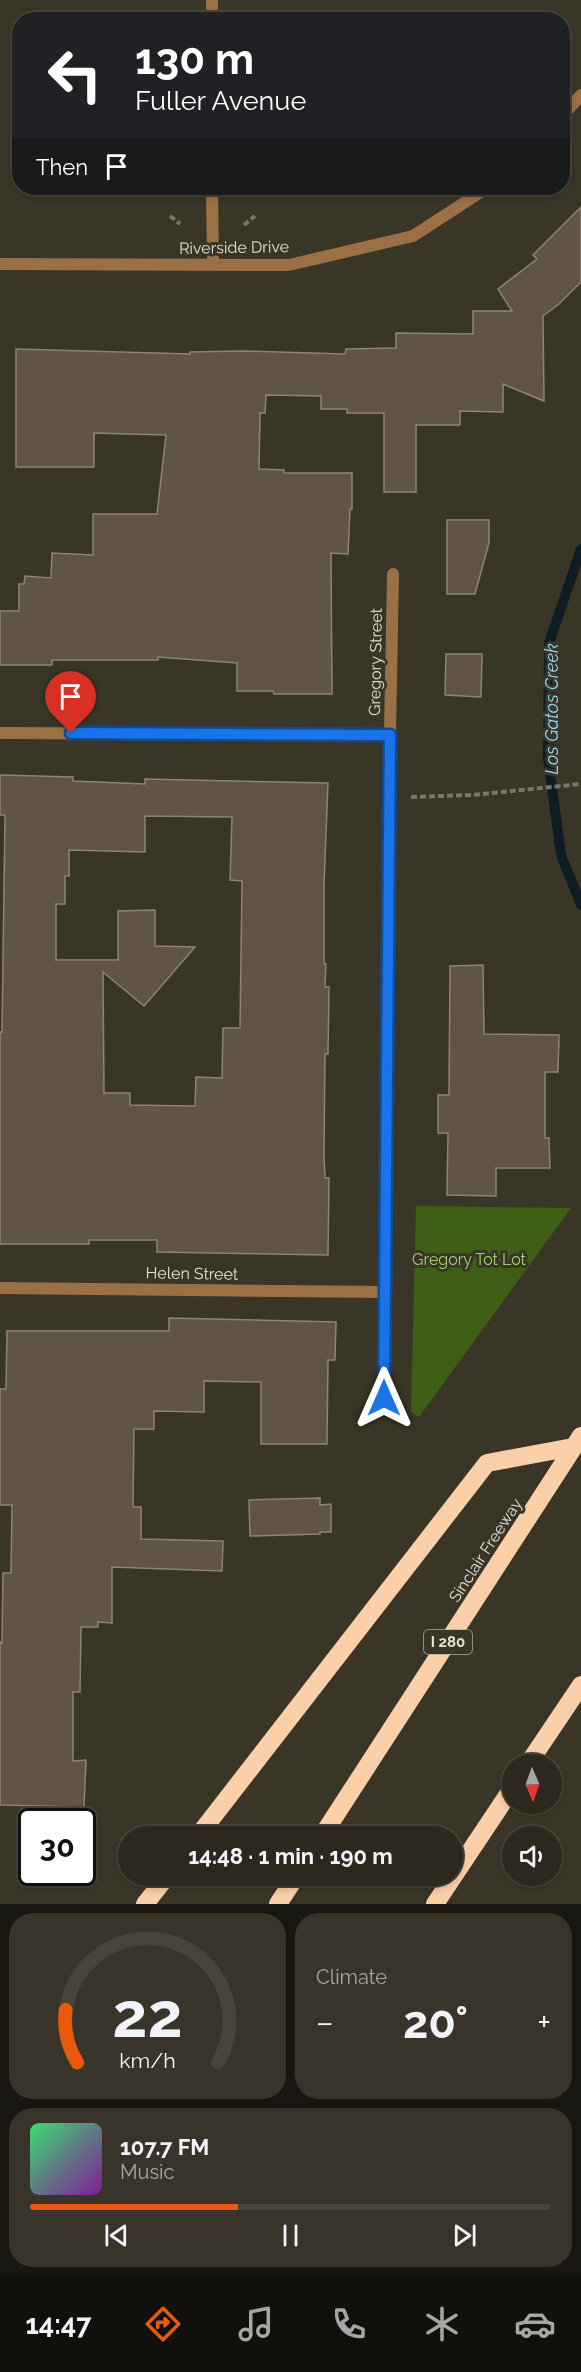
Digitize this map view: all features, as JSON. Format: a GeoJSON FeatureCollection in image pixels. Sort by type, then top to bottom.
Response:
{"type":"FeatureCollection","features":[{"type":"Feature","properties":{"kind":"highway"},"geometry":{"type":"LineString","coordinates":[[206,1826],[487,1463],[577,1442]]}},
{"type":"Feature","properties":{"kind":"highway","name":"Sinclair Freeway"},"geometry":{"type":"LineString","coordinates":[[328,1826],[577,1442]]}},
{"type":"Feature","properties":{"kind":"highway"},"geometry":{"type":"LineString","coordinates":[[535,1754],[581,1685]]}},
{"type":"Feature","properties":{"kind":"highway"},"geometry":{"type":"LineString","coordinates":[[435,1904],[502,1804]]}},
{"type":"Feature","properties":{"kind":"highway"},"geometry":{"type":"LineString","coordinates":[[145,1904],[159,1886]]}},
{"type":"Feature","properties":{"kind":"highway"},"geometry":{"type":"LineString","coordinates":[[278,1904],[290,1886]]}},
{"type":"Feature","properties":{"kind":"street"},"geometry":{"type":"LineString","coordinates":[[570,107],[581,95]]}},
{"type":"Feature","properties":{"kind":"street"},"geometry":{"type":"LineString","coordinates":[[212,195],[213,265]]}},
{"type":"Feature","properties":{"kind":"street","name":"Riverside Drive"},"geometry":{"type":"LineString","coordinates":[[0,264],[289,265],[413,236],[476,195]]}},
{"type":"Feature","properties":{"kind":"street","name":"Gregory Street"},"geometry":{"type":"LineString","coordinates":[[384,1398],[393,574]]}},
{"type":"Feature","properties":{"kind":"street"},"geometry":{"type":"LineString","coordinates":[[0,733],[390,735]]}},
{"type":"Feature","properties":{"kind":"street","name":"Helen Street"},"geometry":{"type":"LineString","coordinates":[[0,1288],[384,1292]]}},
{"type":"Feature","properties":{"kind":"path"},"geometry":{"type":"LineString","coordinates":[[170,216],[180,224]]}},
{"type":"Feature","properties":{"kind":"path"},"geometry":{"type":"LineString","coordinates":[[244,225],[255,216]]}},
{"type":"Feature","properties":{"kind":"path"},"geometry":{"type":"LineString","coordinates":[[425,798],[581,784]]}},
{"type":"Feature","properties":{"kind":"green space","name":"Gregory Tot Lot"},"geometry":{"type":"Polygon","coordinates":[[[416,1206],[571,1208],[419,1417],[411,1412],[416,1206]]]}},
{"type":"Feature","properties":{"kind":"building"},"geometry":{"type":"Polygon","coordinates":[[[581,207],[581,282],[543,316],[544,401],[503,384],[503,412],[460,411],[460,425],[416,425],[416,492],[384,492],[384,413],[347,413],[347,409],[321,409],[321,396],[266,395],[265,413],[260,413],[259,469],[284,470],[284,473],[352,473],[348,554],[331,553],[332,694],[274,694],[273,691],[237,691],[237,663],[158,657],[158,660],[52,660],[52,665],[0,665],[0,611],[19,611],[19,584],[24,584],[25,576],[51,578],[52,553],[93,555],[93,514],[157,514],[166,435],[94,433],[94,467],[16,467],[16,349],[190,354],[190,352],[243,351],[345,354],[346,349],[396,348],[396,333],[473,334],[473,311],[512,311],[498,289],[537,259],[533,255],[581,207]]]}},
{"type":"Feature","properties":{"kind":"building"},"geometry":{"type":"Polygon","coordinates":[[[447,520],[489,520],[489,543],[475,594],[447,594],[447,520]]]}},
{"type":"Feature","properties":{"kind":"building"},"geometry":{"type":"Polygon","coordinates":[[[446,654],[482,654],[481,697],[445,695],[446,654]]]}},
{"type":"Feature","properties":{"kind":"building"},"geometry":{"type":"Polygon","coordinates":[[[0,775],[73,777],[73,781],[145,784],[145,779],[328,783],[324,964],[326,964],[325,987],[329,987],[328,1054],[325,1054],[324,1154],[325,1178],[329,1178],[328,1255],[157,1252],[157,1240],[89,1240],[89,1244],[0,1244],[0,1032],[2,1032],[5,815],[0,815],[0,775]],[[145,816],[145,852],[69,850],[69,876],[65,876],[65,904],[56,904],[56,960],[118,960],[118,911],[155,910],[155,946],[195,947],[144,1006],[103,972],[104,1093],[130,1093],[130,1105],[195,1106],[196,1077],[222,1078],[223,1028],[240,1028],[242,881],[230,880],[232,817],[145,816]]]}},
{"type":"Feature","properties":{"kind":"building"},"geometry":{"type":"Polygon","coordinates":[[[483,965],[484,1034],[559,1035],[558,1072],[545,1072],[545,1138],[549,1138],[550,1168],[496,1168],[496,1196],[447,1195],[448,1133],[438,1133],[438,1095],[449,1095],[450,966],[483,965]]]}},
{"type":"Feature","properties":{"kind":"building"},"geometry":{"type":"Polygon","coordinates":[[[169,1318],[336,1322],[335,1360],[328,1360],[327,1444],[261,1444],[261,1382],[204,1381],[204,1412],[154,1411],[154,1429],[134,1429],[133,1507],[141,1507],[141,1539],[223,1541],[222,1571],[112,1567],[112,1623],[98,1622],[98,1627],[81,1627],[80,1692],[73,1692],[73,1761],[86,1760],[84,1807],[0,1805],[0,1642],[2,1643],[3,1573],[11,1573],[12,1505],[0,1505],[0,1389],[6,1389],[7,1331],[169,1331],[169,1318]]]}},
{"type":"Feature","properties":{"kind":"building"},"geometry":{"type":"Polygon","coordinates":[[[320,1498],[320,1505],[331,1504],[331,1532],[250,1536],[249,1500],[320,1498]]]}},
{"type":"Feature","properties":{"kind":"waterway","name":"Los Gatos Creek"},"geometry":{"type":"LineString","coordinates":[[581,549],[549,643],[548,758],[561,855],[581,905]]}},
{"type":"Feature","properties":{"kind":"route"},"geometry":{"type":"LineString","coordinates":[[71,733],[390,735],[384,1398]]}}]}
